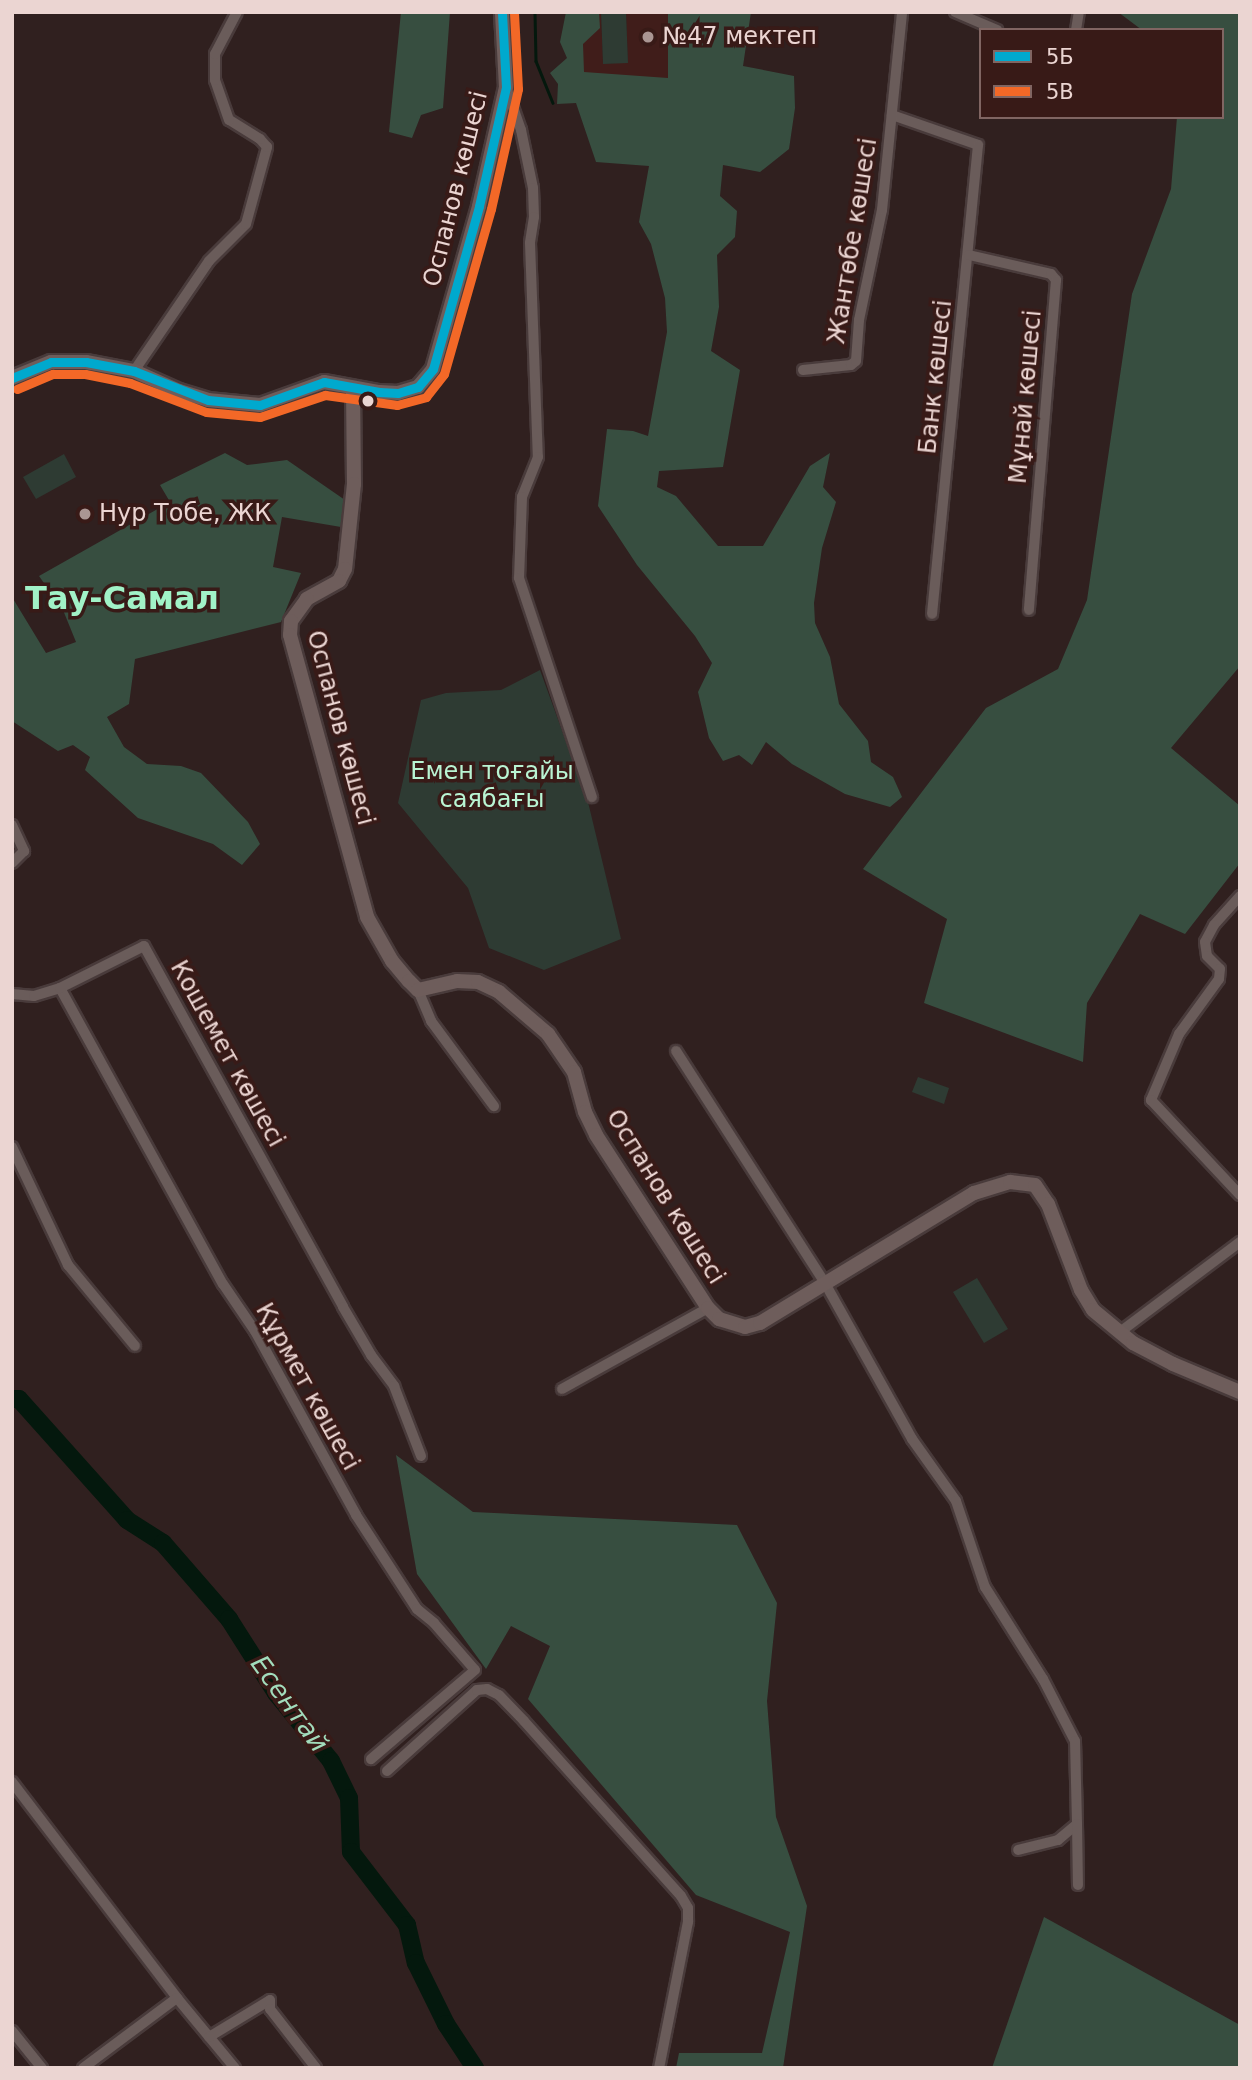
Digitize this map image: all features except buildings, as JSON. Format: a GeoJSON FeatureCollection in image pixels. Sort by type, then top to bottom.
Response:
{"type":"FeatureCollection","features":[{"type":"Feature","properties":{"kind":"street"},"geometry":{"type":"LineString","coordinates":[[134,371],[209,261],[246,225],[250,213],[267,147],[260,139],[229,120],[215,80],[215,54],[237,12]]}},
{"type":"Feature","properties":{"kind":"street","name":"Оспанов көшесі"},"geometry":{"type":"LineString","coordinates":[[12,379],[51,362],[86,362],[134,371],[179,391],[234,404],[260,405],[324,382],[398,393],[418,387],[433,369],[479,206],[506,87],[502,12]]}},
{"type":"Feature","properties":{"kind":"street"},"geometry":{"type":"LineString","coordinates":[[892,115],[902,12]]}},
{"type":"Feature","properties":{"kind":"street"},"geometry":{"type":"LineString","coordinates":[[955,12],[992,28]]}},
{"type":"Feature","properties":{"kind":"street"},"geometry":{"type":"LineString","coordinates":[[506,87],[521,130],[533,207],[530,256],[538,457],[522,497],[519,578],[592,797]]}},
{"type":"Feature","properties":{"kind":"street","name":"Банк көшесі"},"geometry":{"type":"LineString","coordinates":[[892,115],[978,145],[932,614]]}},
{"type":"Feature","properties":{"kind":"street","name":"Жантөбе көшесі"},"geometry":{"type":"LineString","coordinates":[[803,370],[851,365],[856,361],[859,320],[882,210],[892,115]]}},
{"type":"Feature","properties":{"kind":"street","name":"Мұнай көшесі"},"geometry":{"type":"LineString","coordinates":[[969,254],[1051,274],[1056,280],[1029,610]]}},
{"type":"Feature","properties":{"kind":"street","name":"Оспанов көшесі"},"geometry":{"type":"LineString","coordinates":[[353,388],[354,484],[345,569],[339,581],[307,599],[291,621],[290,635],[367,916],[392,961],[418,990],[457,981],[478,982],[499,992],[548,1034],[574,1072],[585,1112],[596,1135],[708,1308],[719,1319],[745,1326],[760,1323],[974,1193],[1010,1182],[1035,1185],[1048,1204],[1081,1290],[1094,1310],[1133,1343],[1172,1364],[1240,1392]]}},
{"type":"Feature","properties":{"kind":"street"},"geometry":{"type":"LineString","coordinates":[[12,825],[24,850],[12,863]]}},
{"type":"Feature","properties":{"kind":"street"},"geometry":{"type":"LineString","coordinates":[[1240,896],[1214,925],[1205,942],[1207,956],[1220,969],[1219,979],[1179,1034],[1151,1100],[1240,1195]]}},
{"type":"Feature","properties":{"kind":"street","name":"Кошемет көшесі"},"geometry":{"type":"LineString","coordinates":[[12,994],[34,996],[61,988],[144,946],[343,1307],[371,1355],[394,1386],[421,1456]]}},
{"type":"Feature","properties":{"kind":"street","name":"Құрмет көшесі"},"geometry":{"type":"LineString","coordinates":[[61,988],[223,1284],[255,1331],[364,1527],[417,1609],[434,1623],[475,1671],[371,1759]]}},
{"type":"Feature","properties":{"kind":"street"},"geometry":{"type":"LineString","coordinates":[[418,990],[432,1021],[494,1106]]}},
{"type":"Feature","properties":{"kind":"street"},"geometry":{"type":"LineString","coordinates":[[676,1051],[826,1285],[912,1439],[956,1501],[985,1587],[1044,1679],[1075,1741],[1078,1885]]}},
{"type":"Feature","properties":{"kind":"street"},"geometry":{"type":"LineString","coordinates":[[12,1147],[68,1265],[135,1346]]}},
{"type":"Feature","properties":{"kind":"street"},"geometry":{"type":"LineString","coordinates":[[1120,1332],[1240,1242]]}},
{"type":"Feature","properties":{"kind":"street"},"geometry":{"type":"LineString","coordinates":[[562,1389],[708,1308]]}},
{"type":"Feature","properties":{"kind":"street"},"geometry":{"type":"LineString","coordinates":[[387,1771],[477,1690],[486,1689],[499,1695],[524,1721],[681,1896],[688,1908],[688,1922],[659,2068]]}},
{"type":"Feature","properties":{"kind":"street"},"geometry":{"type":"LineString","coordinates":[[12,1782],[177,1998],[235,2068]]}},
{"type":"Feature","properties":{"kind":"street"},"geometry":{"type":"LineString","coordinates":[[1018,1850],[1058,1840],[1077,1824]]}},
{"type":"Feature","properties":{"kind":"street"},"geometry":{"type":"LineString","coordinates":[[83,2068],[177,1998]]}},
{"type":"Feature","properties":{"kind":"street"},"geometry":{"type":"LineString","coordinates":[[209,2037],[270,2000],[270,2009],[316,2068]]}},
{"type":"Feature","properties":{"kind":"street"},"geometry":{"type":"LineString","coordinates":[[12,2031],[42,2068]]}},
{"type":"Feature","properties":{"kind":"shaded area","name":"№47 мектеп"},"geometry":{"type":"Polygon","coordinates":[[[576,12],[601,12],[603,64],[628,62],[626,12],[668,12],[669,102],[576,103],[576,12]]]}},
{"type":"Feature","properties":{"kind":"green space"},"geometry":{"type":"Polygon","coordinates":[[[401,12],[450,12],[443,108],[421,115],[412,138],[389,132],[401,12]]]}},
{"type":"Feature","properties":{"kind":"green space"},"geometry":{"type":"Polygon","coordinates":[[[566,12],[599,12],[600,28],[583,44],[584,72],[668,78],[668,12],[751,12],[743,66],[794,76],[795,108],[789,149],[760,172],[723,165],[720,196],[737,211],[735,237],[717,255],[719,307],[711,351],[740,370],[723,467],[659,471],[657,487],[676,496],[718,546],[763,546],[810,466],[830,453],[823,487],[836,502],[822,548],[814,603],[815,623],[830,657],[839,704],[868,741],[871,762],[893,777],[902,797],[890,807],[845,794],[792,764],[766,742],[752,765],[739,755],[723,761],[709,738],[698,692],[712,663],[695,636],[637,565],[598,506],[607,429],[633,431],[648,436],[667,332],[665,298],[651,244],[639,222],[649,166],[596,162],[576,103],[557,104],[558,84],[550,73],[567,58],[560,42],[566,12]]]}},
{"type":"Feature","properties":{"kind":"green space"},"geometry":{"type":"Polygon","coordinates":[[[601,12],[626,12],[628,63],[603,64],[601,12]]]}},
{"type":"Feature","properties":{"kind":"green space"},"geometry":{"type":"Polygon","coordinates":[[[1118,12],[1240,12],[1240,666],[1171,748],[1240,806],[1240,863],[1185,934],[1140,914],[1087,1003],[1083,1062],[924,1003],[947,919],[863,869],[986,708],[1058,669],[1087,600],[1132,294],[1171,189],[1177,119],[1224,119],[1224,28],[1139,28],[1118,12]]]}},
{"type":"Feature","properties":{"kind":"green space"},"geometry":{"type":"Polygon","coordinates":[[[225,453],[247,465],[287,460],[345,500],[341,527],[282,517],[273,567],[301,573],[281,622],[135,659],[129,704],[107,717],[124,747],[147,764],[181,766],[201,773],[248,822],[260,844],[242,865],[213,844],[138,818],[85,770],[90,757],[73,745],[58,751],[12,721],[12,597],[46,653],[76,642],[63,610],[39,576],[170,502],[160,485],[225,453]]]}},
{"type":"Feature","properties":{"kind":"green space"},"geometry":{"type":"Polygon","coordinates":[[[64,454],[76,477],[36,499],[23,477],[64,454]]]}},
{"type":"Feature","properties":{"kind":"green space","name":"Емен тоғайы саябағы"},"geometry":{"type":"Polygon","coordinates":[[[540,670],[588,802],[621,939],[544,970],[489,948],[468,888],[398,803],[421,700],[446,693],[501,690],[540,670]]]}},
{"type":"Feature","properties":{"kind":"green space"},"geometry":{"type":"Polygon","coordinates":[[[918,1077],[949,1088],[944,1104],[912,1092],[918,1077]]]}},
{"type":"Feature","properties":{"kind":"green space"},"geometry":{"type":"Polygon","coordinates":[[[977,1278],[1008,1329],[984,1343],[953,1292],[977,1278]]]}},
{"type":"Feature","properties":{"kind":"green space"},"geometry":{"type":"Polygon","coordinates":[[[396,1455],[473,1512],[737,1525],[777,1603],[767,1701],[776,1817],[807,1906],[783,2068],[676,2068],[679,2053],[762,2053],[790,1932],[696,1895],[528,1699],[550,1646],[511,1626],[486,1669],[417,1574],[396,1455]]]}},
{"type":"Feature","properties":{"kind":"green space"},"geometry":{"type":"Polygon","coordinates":[[[1044,1917],[1240,2025],[1240,2068],[992,2068],[1044,1917]]]}},
{"type":"Feature","properties":{"kind":"waterway"},"geometry":{"type":"LineString","coordinates":[[535,12],[536,61],[553,103]]}},
{"type":"Feature","properties":{"kind":"waterway","name":"Есентай"},"geometry":{"type":"LineString","coordinates":[[12,1399],[19,1399],[127,1520],[163,1543],[229,1619],[276,1693],[331,1761],[349,1798],[351,1852],[407,1925],[416,1963],[446,2024],[475,2068]]}},
{"type":"Feature","properties":{"kind":"transit line","name":"5Б"},"geometry":{"type":"LineString","coordinates":[[12,378],[51,362],[86,362],[134,371],[208,400],[260,405],[324,382],[379,392],[398,393],[418,387],[433,369],[479,206],[506,87],[502,12]]}},
{"type":"Feature","properties":{"kind":"transit line","name":"5В"},"geometry":{"type":"LineString","coordinates":[[17,389],[53,374],[85,374],[130,383],[206,412],[260,417],[325,395],[397,405],[426,397],[444,374],[491,209],[518,89],[514,12]]}},
{"type":"Feature","properties":{"kind":"place","name":"№47 мектеп"},"geometry":{"type":"Point","coordinates":[648,37]}},
{"type":"Feature","properties":{"kind":"place","name":"Нур Тобе, ЖК"},"geometry":{"type":"Point","coordinates":[85,514]}},
{"type":"Feature","properties":{"kind":"district","name":"Тау-Самал"},"geometry":{"type":"Point","coordinates":[122,598]}}]}
